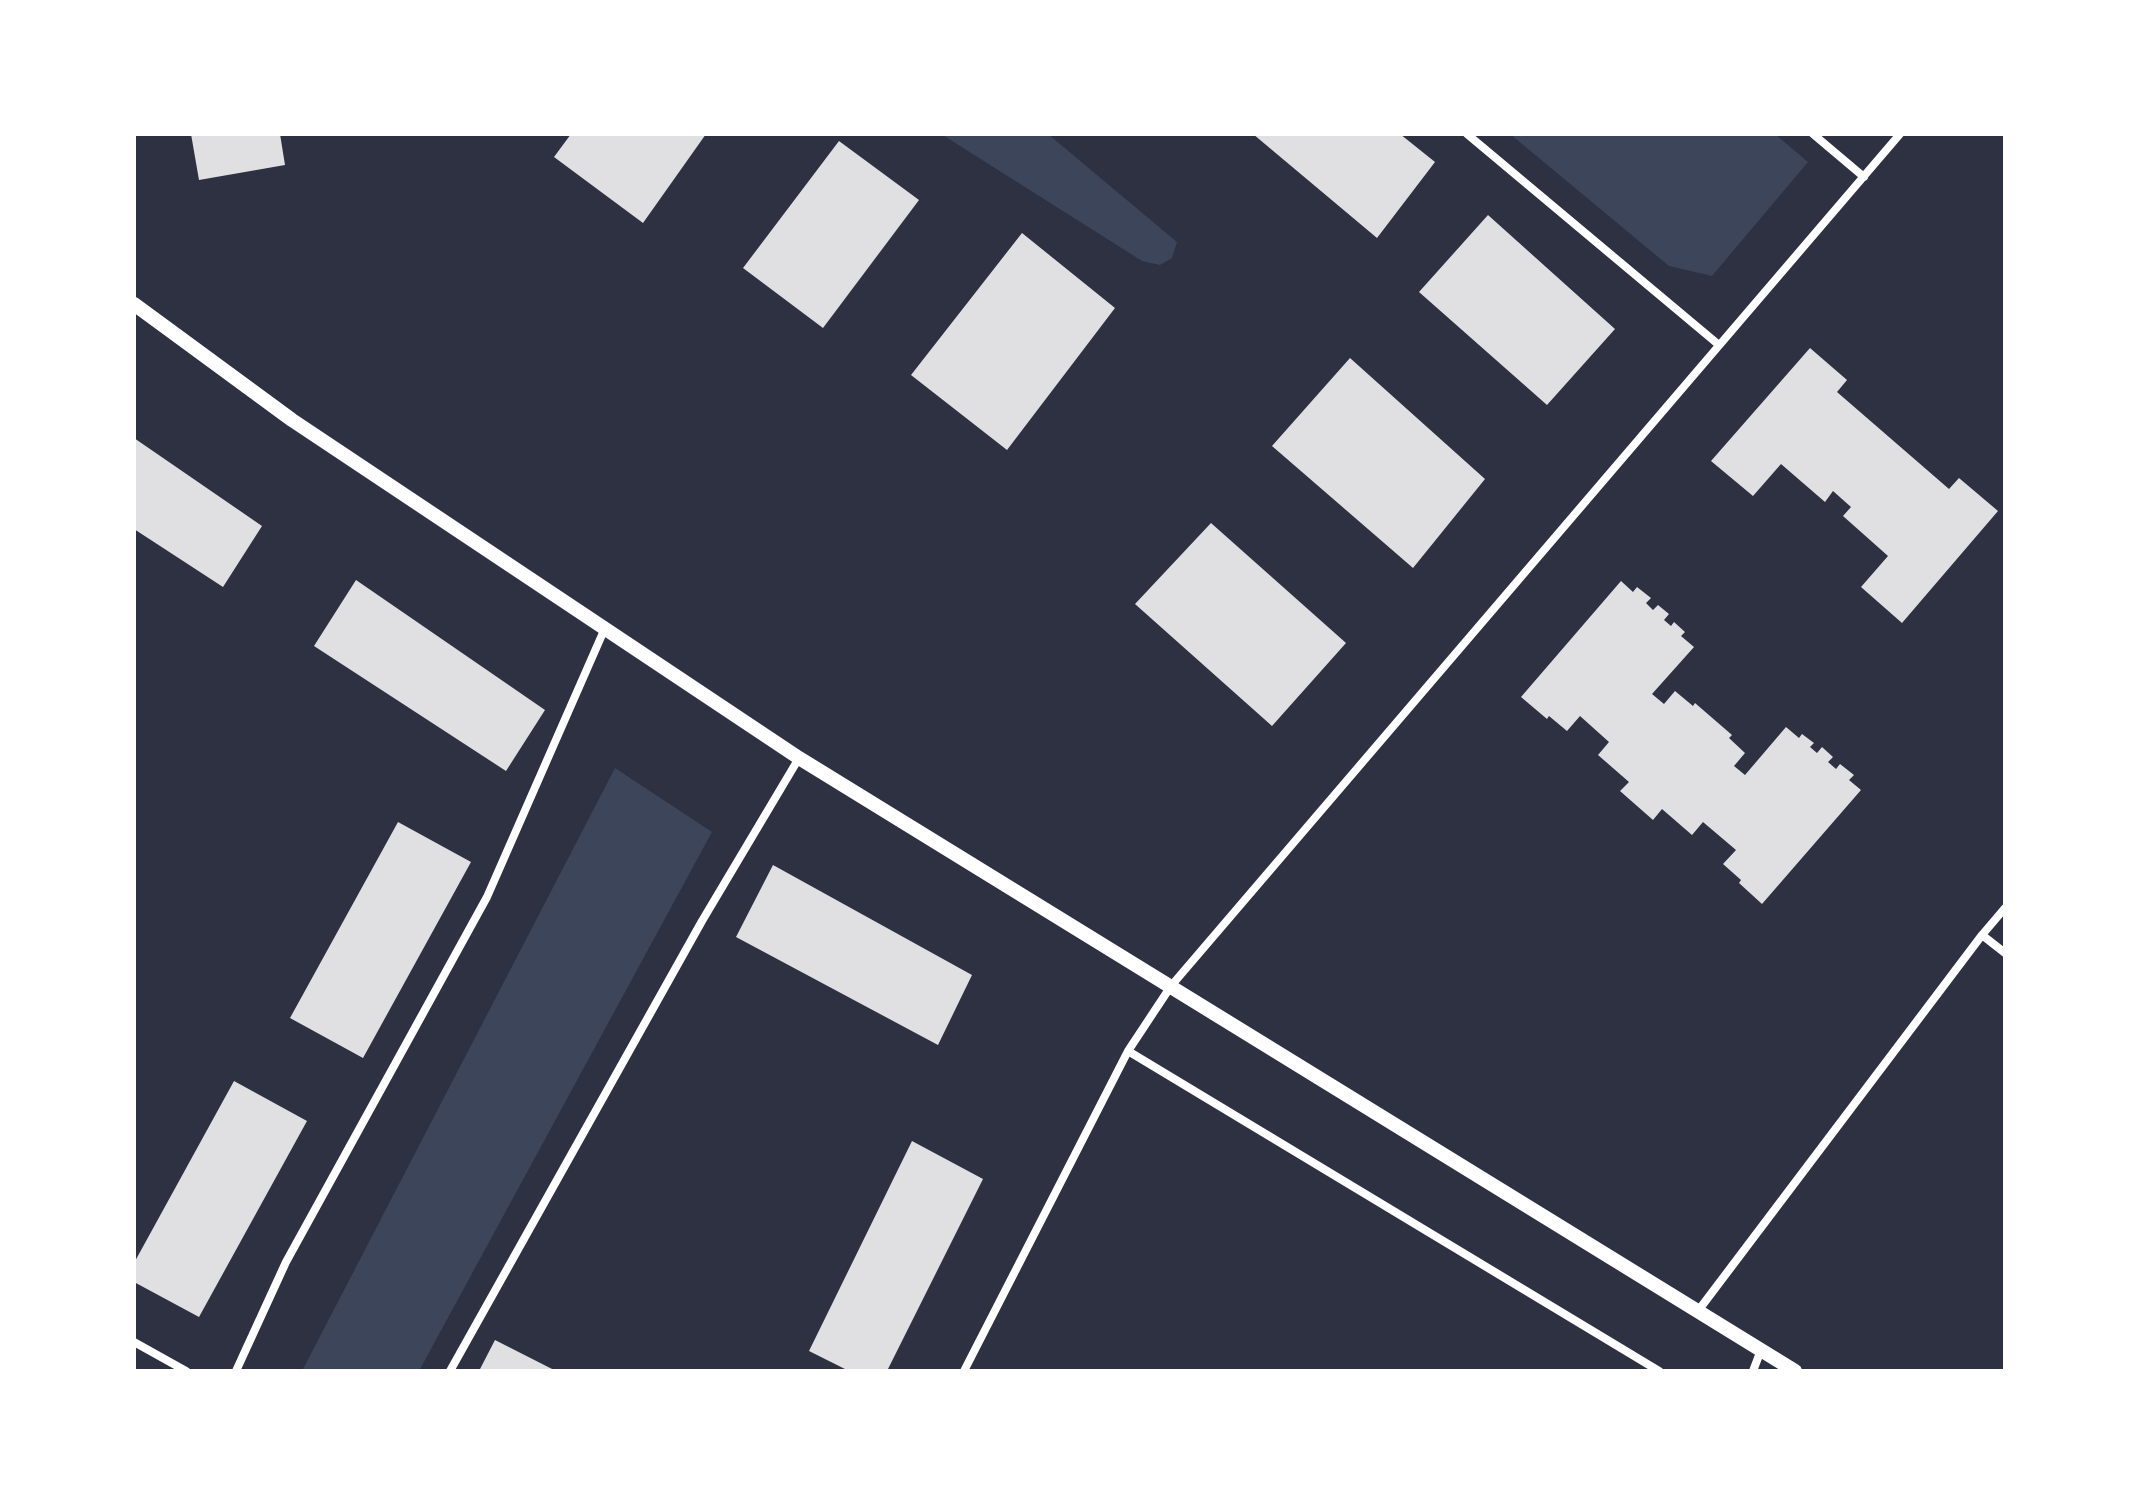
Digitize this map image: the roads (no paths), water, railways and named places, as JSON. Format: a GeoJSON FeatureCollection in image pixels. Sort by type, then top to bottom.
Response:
{"type":"FeatureCollection","features":[{"type":"Feature","properties":{"kind":"street"},"geometry":{"type":"LineString","coordinates":[[1467,134],[1719,345]]}},
{"type":"Feature","properties":{"kind":"street"},"geometry":{"type":"LineString","coordinates":[[1813,134],[1864,177]]}},
{"type":"Feature","properties":{"kind":"street"},"geometry":{"type":"LineString","coordinates":[[964,1371],[1128,1051],[1171,986],[1900,134]]}},
{"type":"Feature","properties":{"kind":"street"},"geometry":{"type":"LineString","coordinates":[[134,304],[292,420],[799,758],[1795,1371]]}},
{"type":"Feature","properties":{"kind":"street"},"geometry":{"type":"LineString","coordinates":[[236,1371],[286,1262],[487,897],[605,628]]}},
{"type":"Feature","properties":{"kind":"street"},"geometry":{"type":"LineString","coordinates":[[450,1371],[702,921],[799,758]]}},
{"type":"Feature","properties":{"kind":"street"},"geometry":{"type":"LineString","coordinates":[[1698,1311],[2005,908]]}},
{"type":"Feature","properties":{"kind":"street"},"geometry":{"type":"LineString","coordinates":[[1982,935],[2005,953]]}},
{"type":"Feature","properties":{"kind":"street"},"geometry":{"type":"LineString","coordinates":[[1128,1051],[1659,1371]]}},
{"type":"Feature","properties":{"kind":"street"},"geometry":{"type":"LineString","coordinates":[[134,1342],[186,1371]]}},
{"type":"Feature","properties":{"kind":"street"},"geometry":{"type":"LineString","coordinates":[[1753,1371],[1761,1350]]}}]}
